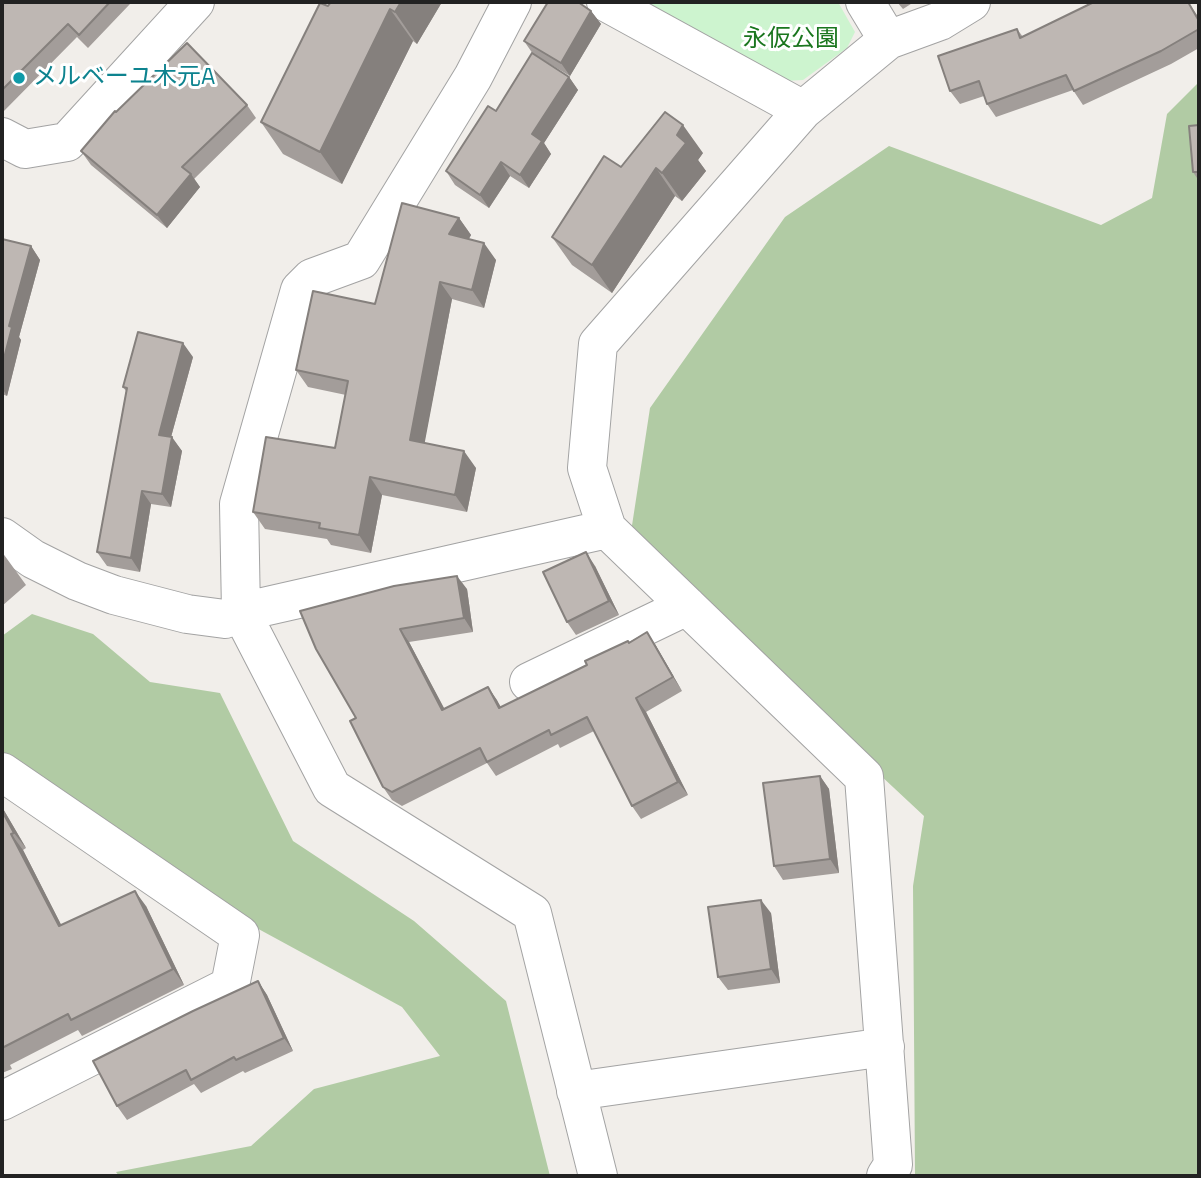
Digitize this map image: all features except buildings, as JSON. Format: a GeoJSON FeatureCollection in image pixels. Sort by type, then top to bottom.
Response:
{"type":"FeatureCollection","features":[{"type":"Feature","properties":{"kind":"street"},"geometry":{"type":"LineString","coordinates":[[2,136],[24,149],[67,142],[195,2]]}},
{"type":"Feature","properties":{"kind":"street"},"geometry":{"type":"LineString","coordinates":[[512,2],[473,77],[361,260],[312,278],[300,290],[239,503],[241,612],[332,788],[532,913],[598,1176]]}},
{"type":"Feature","properties":{"kind":"street"},"geometry":{"type":"LineString","coordinates":[[606,2],[803,110]]}},
{"type":"Feature","properties":{"kind":"street"},"geometry":{"type":"LineString","coordinates":[[865,2],[888,40]]}},
{"type":"Feature","properties":{"kind":"street"},"geometry":{"type":"LineString","coordinates":[[886,1176],[893,1166],[864,776],[607,529],[587,468],[598,344],[803,110],[888,40],[940,21],[971,2]]}},
{"type":"Feature","properties":{"kind":"street"},"geometry":{"type":"LineString","coordinates":[[2,537],[33,559],[114,595],[187,614],[225,620],[241,612],[607,529]]}},
{"type":"Feature","properties":{"kind":"street"},"geometry":{"type":"LineString","coordinates":[[529,682],[687,606]]}},
{"type":"Feature","properties":{"kind":"street"},"geometry":{"type":"LineString","coordinates":[[2,772],[240,935],[230,986],[2,1101]]}},
{"type":"Feature","properties":{"kind":"street"},"geometry":{"type":"LineString","coordinates":[[576,1091],[885,1047]]}},
{"type":"Feature","properties":{"kind":"green space","name":"永仮公園"},"geometry":{"type":"Polygon","coordinates":[[[642,2],[838,2],[855,32],[847,48],[803,80],[784,81],[642,2]]]}},
{"type":"Feature","properties":{"kind":"green space"},"geometry":{"type":"Polygon","coordinates":[[[1199,82],[1199,1176],[915,1176],[913,886],[924,816],[758,661],[631,532],[650,408],[785,217],[889,146],[1101,225],[1152,198],[1167,114],[1199,82]]]}},
{"type":"Feature","properties":{"kind":"green space"},"geometry":{"type":"Polygon","coordinates":[[[32,614],[93,634],[150,682],[220,693],[293,841],[414,921],[506,1001],[550,1176],[119,1176],[116,1172],[251,1146],[314,1089],[440,1056],[402,1007],[172,882],[2,756],[2,636],[32,614]]]}},
{"type":"Feature","properties":{"kind":"place","name":"メルベーユ木元A"},"geometry":{"type":"Point","coordinates":[19,78]}}]}
